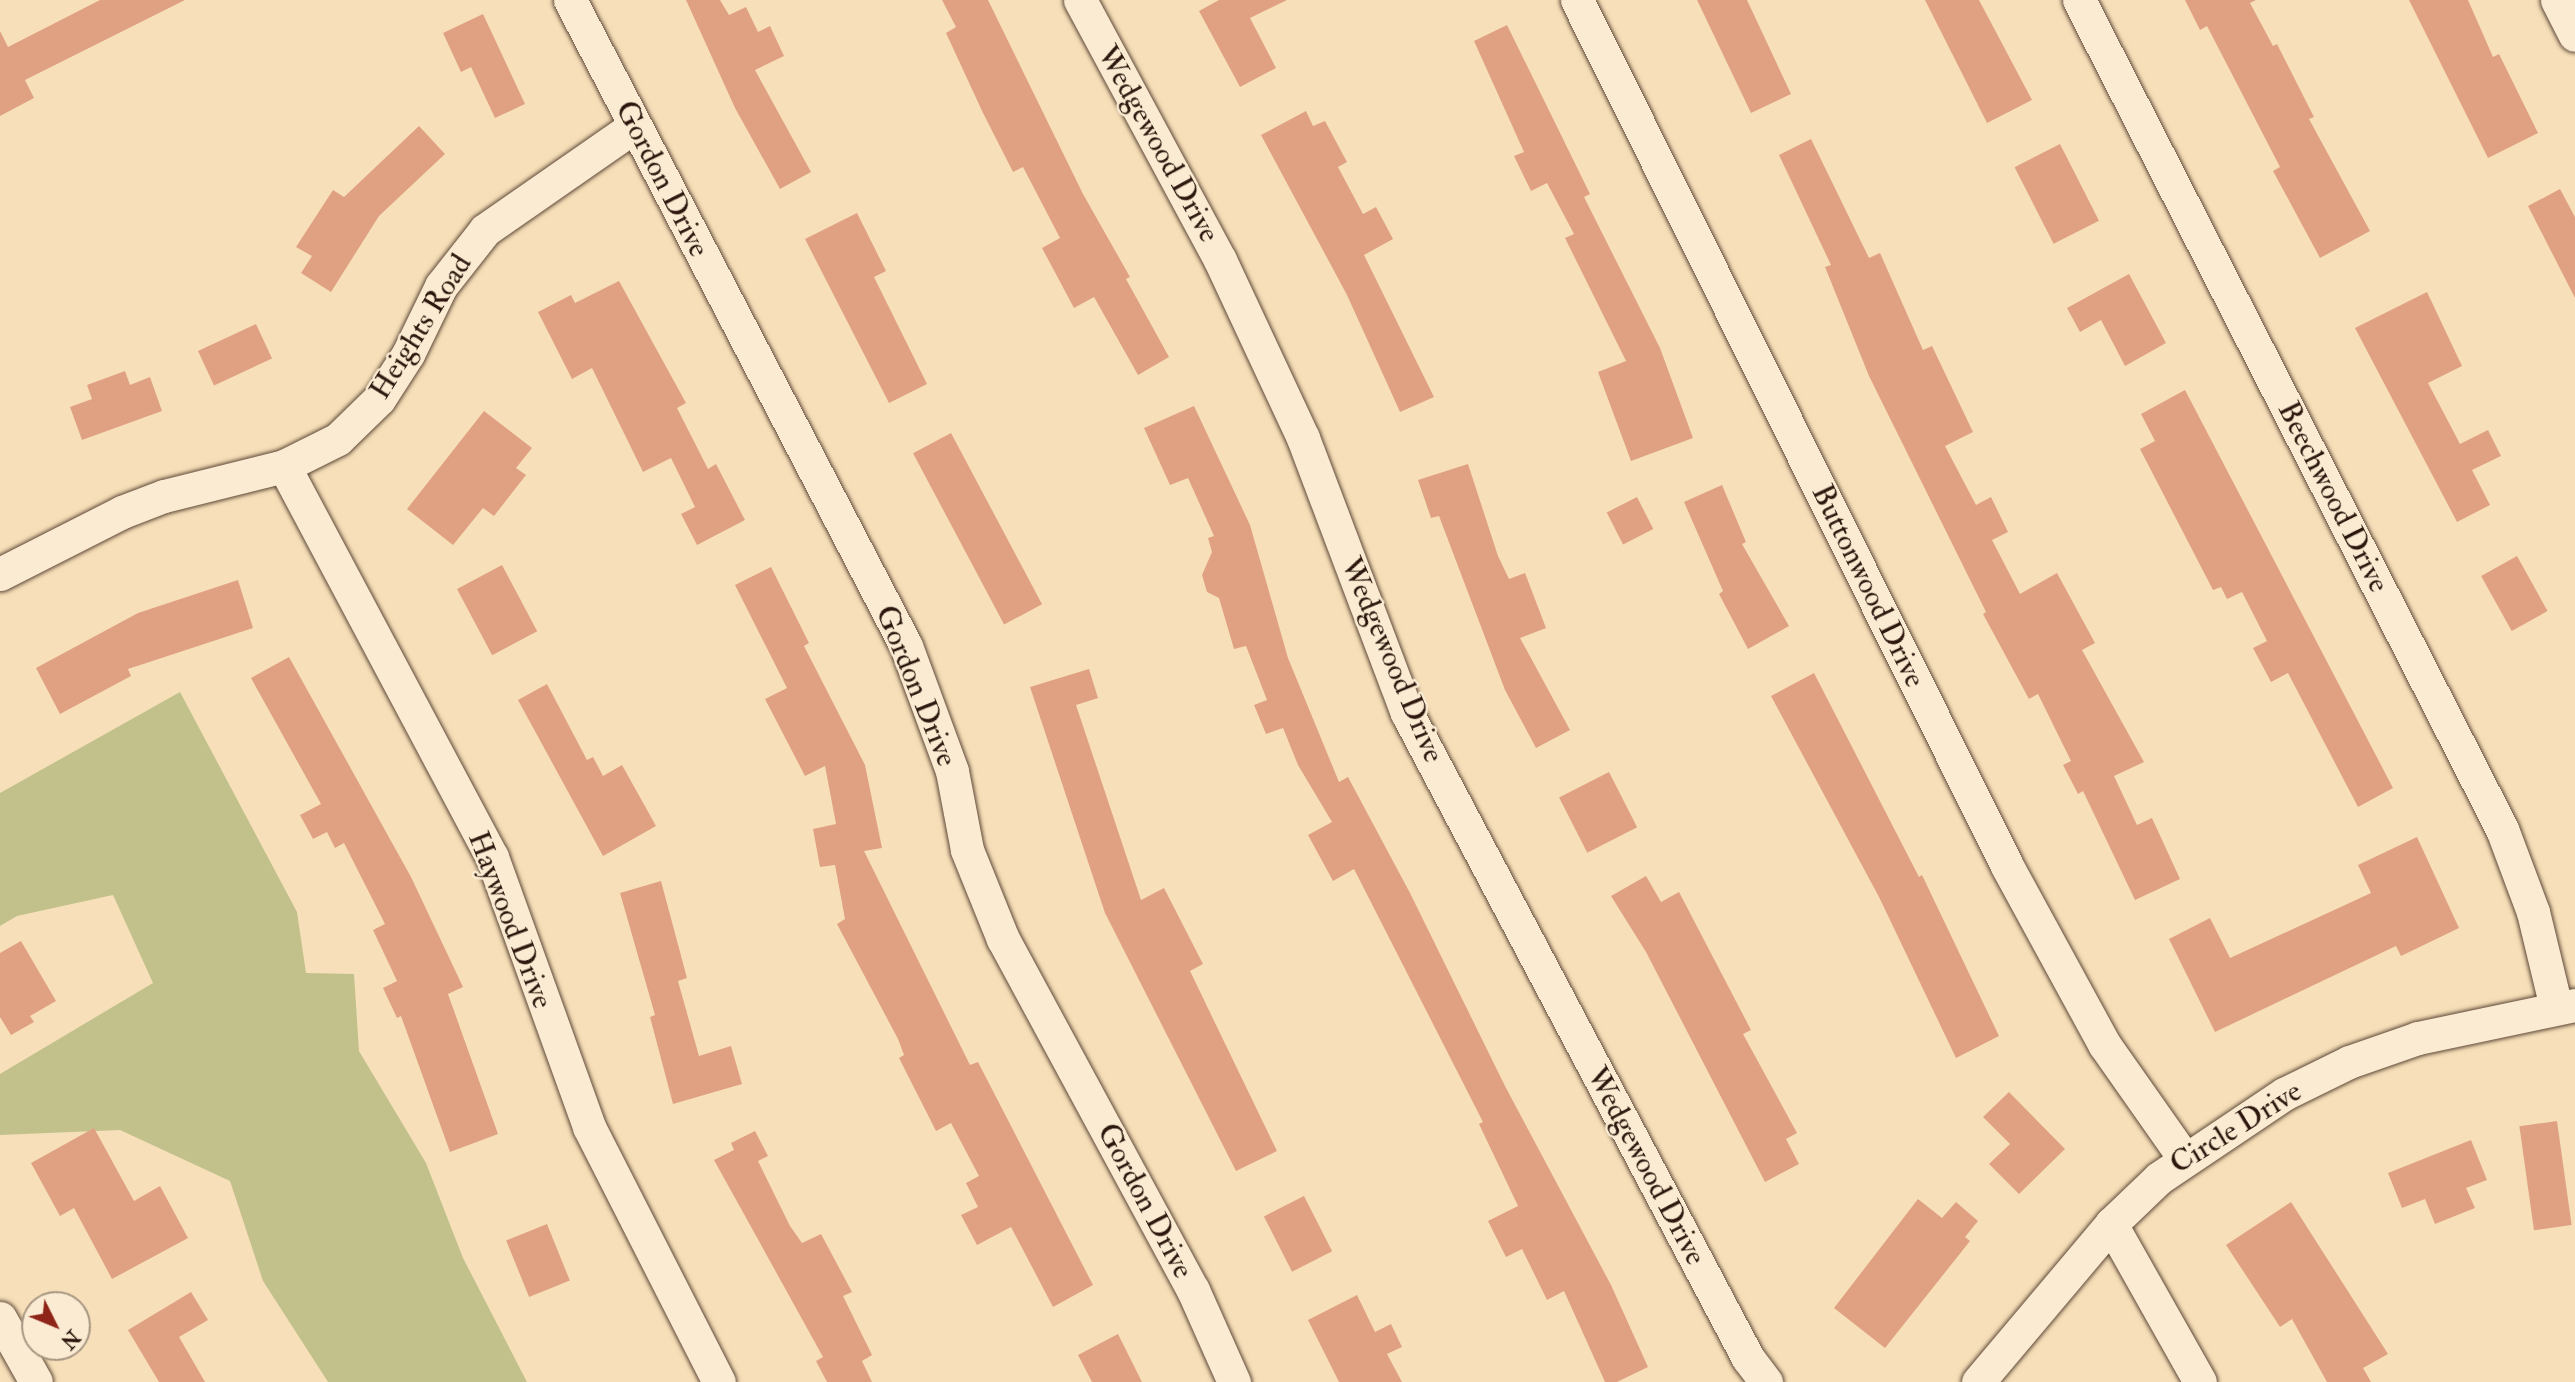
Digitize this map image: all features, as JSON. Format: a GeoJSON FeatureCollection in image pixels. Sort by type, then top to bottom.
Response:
{"type":"FeatureCollection","features":[{"type":"Feature","properties":{"kind":"street","name":"Gordon Drive"},"geometry":{"type":"LineString","coordinates":[[569,0],[906,646],[952,771],[967,850],[1003,939],[1193,1290],[1234,1382]]}},
{"type":"Feature","properties":{"kind":"street","name":"Wedgewood Drive"},"geometry":{"type":"LineString","coordinates":[[1080,0],[1220,260],[1297,426],[1408,713],[1748,1358],[1766,1382]]}},
{"type":"Feature","properties":{"kind":"street","name":"Buttonwood Drive"},"geometry":{"type":"LineString","coordinates":[[1577,0],[2007,866],[2104,1044],[2184,1158]]}},
{"type":"Feature","properties":{"kind":"street","name":"Beechwood Drive"},"geometry":{"type":"LineString","coordinates":[[2079,0],[2502,828],[2566,1006]]}},
{"type":"Feature","properties":{"kind":"street"},"geometry":{"type":"LineString","coordinates":[[2557,0],[2575,35]]}},
{"type":"Feature","properties":{"kind":"street","name":"Heights Road"},"geometry":{"type":"LineString","coordinates":[[0,574],[164,496],[284,466],[338,439],[379,399],[408,354],[441,286],[485,230],[633,127]]}},
{"type":"Feature","properties":{"kind":"street","name":"Haywood Drive"},"geometry":{"type":"LineString","coordinates":[[284,466],[492,857],[589,1126],[719,1382]]}},
{"type":"Feature","properties":{"kind":"street","name":"Circle Drive"},"geometry":{"type":"LineString","coordinates":[[1978,1382],[2111,1224],[2184,1158],[2284,1094],[2349,1062],[2418,1038],[2566,1006]]}},
{"type":"Feature","properties":{"kind":"street"},"geometry":{"type":"LineString","coordinates":[[2111,1224],[2200,1382]]}},
{"type":"Feature","properties":{"kind":"street"},"geometry":{"type":"LineString","coordinates":[[0,1318],[37,1382]]}},
{"type":"Feature","properties":{"kind":"shaded area"},"geometry":{"type":"Polygon","coordinates":[[[180,692],[297,912],[306,973],[354,974],[359,1051],[426,1163],[463,1258],[527,1382],[328,1382],[263,1281],[230,1181],[120,1130],[0,1135],[0,1074],[153,983],[113,895],[17,916],[0,926],[0,793],[180,692]]]}},
{"type":"Feature","properties":{"kind":"building"},"geometry":{"type":"Polygon","coordinates":[[[100,0],[185,0],[25,80],[34,98],[0,116],[0,31],[8,47],[100,0]]]}},
{"type":"Feature","properties":{"kind":"building"},"geometry":{"type":"Polygon","coordinates":[[[686,0],[720,0],[729,15],[746,7],[758,32],[770,26],[784,56],[755,70],[811,172],[780,189],[735,108],[686,0]]]}},
{"type":"Feature","properties":{"kind":"building"},"geometry":{"type":"Polygon","coordinates":[[[942,0],[988,0],[1083,194],[1130,277],[1126,279],[1169,357],[1138,375],[1094,297],[1074,308],[1042,248],[1060,238],[1023,167],[1013,172],[983,113],[946,33],[956,27],[942,0]]]}},
{"type":"Feature","properties":{"kind":"building"},"geometry":{"type":"Polygon","coordinates":[[[1219,0],[1287,0],[1250,18],[1276,68],[1240,87],[1199,11],[1219,0]]]}},
{"type":"Feature","properties":{"kind":"building"},"geometry":{"type":"Polygon","coordinates":[[[1697,0],[1747,0],[1791,94],[1751,113],[1697,0]]]}},
{"type":"Feature","properties":{"kind":"building"},"geometry":{"type":"Polygon","coordinates":[[[1925,0],[1979,0],[2032,100],[1987,123],[1925,0]]]}},
{"type":"Feature","properties":{"kind":"building"},"geometry":{"type":"Polygon","coordinates":[[[2185,0],[2256,0],[2250,3],[2273,46],[2277,44],[2314,117],[2309,119],[2370,231],[2320,258],[2273,171],[2280,167],[2207,26],[2200,30],[2185,0]]]}},
{"type":"Feature","properties":{"kind":"building"},"geometry":{"type":"Polygon","coordinates":[[[2409,0],[2468,0],[2493,57],[2499,54],[2538,133],[2488,158],[2409,0]]]}},
{"type":"Feature","properties":{"kind":"building"},"geometry":{"type":"Polygon","coordinates":[[[483,14],[525,104],[495,118],[471,67],[461,72],[443,33],[483,14]]]}},
{"type":"Feature","properties":{"kind":"building"},"geometry":{"type":"Polygon","coordinates":[[[1507,25],[1590,194],[1584,197],[1660,348],[1693,438],[1631,461],[1598,372],[1626,361],[1565,238],[1574,234],[1547,183],[1531,191],[1514,156],[1524,152],[1474,41],[1507,25]]]}},
{"type":"Feature","properties":{"kind":"building"},"geometry":{"type":"Polygon","coordinates":[[[1306,111],[1313,126],[1325,121],[1347,162],[1338,167],[1363,214],[1376,207],[1393,239],[1364,255],[1434,397],[1400,412],[1347,295],[1261,135],[1306,111]]]}},
{"type":"Feature","properties":{"kind":"building"},"geometry":{"type":"Polygon","coordinates":[[[419,126],[445,154],[379,216],[331,292],[301,273],[312,256],[296,247],[333,190],[344,197],[419,126]]]}},
{"type":"Feature","properties":{"kind":"building"},"geometry":{"type":"Polygon","coordinates":[[[1811,139],[1869,258],[1880,253],[1923,350],[1932,346],[1973,432],[1945,446],[1976,505],[1991,497],[2008,532],[1992,540],[2020,594],[2057,573],[2095,643],[2082,650],[2144,762],[2114,776],[2137,825],[2152,818],[2180,879],[2135,900],[2083,791],[2078,794],[2063,765],[2071,761],[2038,694],[2029,699],[1983,614],[1986,612],[1869,376],[1825,267],[1831,265],[1779,155],[1811,139]]]}},
{"type":"Feature","properties":{"kind":"building"},"geometry":{"type":"Polygon","coordinates":[[[2060,144],[2099,221],[2054,244],[2015,167],[2060,144]]]}},
{"type":"Feature","properties":{"kind":"building"},"geometry":{"type":"Polygon","coordinates":[[[2560,189],[2575,217],[2575,298],[2528,206],[2560,189]]]}},
{"type":"Feature","properties":{"kind":"building"},"geometry":{"type":"Polygon","coordinates":[[[857,213],[886,271],[874,277],[927,384],[889,403],[805,239],[857,213]]]}},
{"type":"Feature","properties":{"kind":"building"},"geometry":{"type":"Polygon","coordinates":[[[2129,274],[2166,343],[2125,366],[2101,320],[2080,332],[2067,308],[2129,274]]]}},
{"type":"Feature","properties":{"kind":"building"},"geometry":{"type":"Polygon","coordinates":[[[619,281],[686,403],[677,408],[708,469],[716,464],[745,520],[697,545],[681,514],[695,507],[671,458],[643,472],[592,368],[572,379],[538,312],[571,295],[575,303],[619,281]]]}},
{"type":"Feature","properties":{"kind":"building"},"geometry":{"type":"Polygon","coordinates":[[[2427,292],[2462,366],[2428,383],[2460,444],[2488,430],[2501,456],[2472,470],[2490,505],[2457,522],[2355,328],[2427,292]]]}},
{"type":"Feature","properties":{"kind":"building"},"geometry":{"type":"Polygon","coordinates":[[[256,324],[272,358],[214,385],[198,351],[256,324]]]}},
{"type":"Feature","properties":{"kind":"building"},"geometry":{"type":"Polygon","coordinates":[[[125,371],[130,385],[150,377],[162,411],[82,440],[70,407],[92,399],[87,385],[125,371]]]}},
{"type":"Feature","properties":{"kind":"building"},"geometry":{"type":"Polygon","coordinates":[[[2185,390],[2393,788],[2358,807],[2288,673],[2271,682],[2253,648],[2267,641],[2242,592],[2227,599],[2221,587],[2213,590],[2140,449],[2155,441],[2141,414],[2185,390]]]}},
{"type":"Feature","properties":{"kind":"building"},"geometry":{"type":"Polygon","coordinates":[[[1194,406],[1250,525],[1288,658],[1339,782],[1348,777],[1410,893],[1505,1086],[1611,1285],[1648,1367],[1617,1382],[1605,1382],[1564,1291],[1547,1300],[1522,1249],[1506,1257],[1488,1221],[1518,1206],[1479,1124],[1483,1122],[1354,869],[1333,881],[1308,835],[1332,822],[1298,765],[1283,728],[1266,734],[1254,705],[1267,700],[1246,646],[1234,649],[1219,598],[1207,592],[1202,575],[1212,552],[1208,538],[1214,536],[1188,478],[1170,485],[1144,428],[1194,406]]]}},
{"type":"Feature","properties":{"kind":"building"},"geometry":{"type":"Polygon","coordinates":[[[484,411],[532,448],[516,468],[526,475],[494,516],[483,508],[453,545],[407,509],[484,411]]]}},
{"type":"Feature","properties":{"kind":"building"},"geometry":{"type":"Polygon","coordinates":[[[951,433],[1042,604],[1004,624],[913,453],[951,433]]]}},
{"type":"Feature","properties":{"kind":"building"},"geometry":{"type":"Polygon","coordinates":[[[1468,464],[1498,556],[1509,579],[1525,573],[1546,628],[1520,638],[1570,730],[1536,748],[1505,690],[1439,516],[1431,518],[1418,480],[1468,464]]]}},
{"type":"Feature","properties":{"kind":"building"},"geometry":{"type":"Polygon","coordinates":[[[1722,485],[1746,542],[1742,544],[1789,626],[1748,649],[1719,594],[1723,591],[1684,502],[1722,485]]]}},
{"type":"Feature","properties":{"kind":"building"},"geometry":{"type":"Polygon","coordinates":[[[1637,497],[1653,529],[1623,545],[1607,512],[1637,497]]]}},
{"type":"Feature","properties":{"kind":"building"},"geometry":{"type":"Polygon","coordinates":[[[2517,556],[2548,611],[2512,631],[2481,576],[2517,556]]]}},
{"type":"Feature","properties":{"kind":"building"},"geometry":{"type":"Polygon","coordinates":[[[502,565],[537,631],[492,655],[457,589],[502,565]]]}},
{"type":"Feature","properties":{"kind":"building"},"geometry":{"type":"Polygon","coordinates":[[[771,567],[809,643],[804,646],[865,765],[882,848],[864,851],[970,1065],[978,1062],[1093,1285],[1053,1307],[1011,1227],[977,1245],[961,1215],[978,1207],[966,1183],[979,1176],[951,1123],[936,1131],[899,1058],[904,1055],[898,1039],[837,924],[845,919],[835,865],[820,867],[813,829],[836,824],[825,766],[805,776],[765,699],[787,688],[735,585],[771,567]]]}},
{"type":"Feature","properties":{"kind":"building"},"geometry":{"type":"Polygon","coordinates":[[[238,580],[253,628],[128,669],[131,676],[60,714],[36,668],[138,613],[238,580]]]}},
{"type":"Feature","properties":{"kind":"building"},"geometry":{"type":"Polygon","coordinates":[[[289,657],[411,877],[463,987],[448,994],[498,1134],[450,1152],[401,1016],[397,1018],[383,988],[397,981],[373,930],[385,924],[344,843],[335,848],[327,832],[313,839],[300,815],[321,804],[251,678],[289,657]]]}},
{"type":"Feature","properties":{"kind":"building"},"geometry":{"type":"Polygon","coordinates":[[[1089,669],[1098,698],[1076,705],[1141,900],[1164,888],[1203,964],[1190,971],[1277,1151],[1236,1171],[1105,913],[1030,687],[1089,669]]]}},
{"type":"Feature","properties":{"kind":"building"},"geometry":{"type":"Polygon","coordinates":[[[1814,673],[1919,877],[1922,875],[1999,1036],[1956,1058],[1879,897],[1771,696],[1814,673]]]}},
{"type":"Feature","properties":{"kind":"building"},"geometry":{"type":"Polygon","coordinates":[[[547,684],[587,760],[593,757],[603,776],[622,765],[656,826],[603,856],[518,700],[547,684]]]}},
{"type":"Feature","properties":{"kind":"building"},"geometry":{"type":"Polygon","coordinates":[[[1609,772],[1637,827],[1587,853],[1559,797],[1609,772]]]}},
{"type":"Feature","properties":{"kind":"building"},"geometry":{"type":"Polygon","coordinates":[[[2417,837],[2459,928],[2401,956],[2396,946],[2215,1032],[2169,939],[2210,918],[2230,958],[2371,893],[2358,865],[2417,837]]]}},
{"type":"Feature","properties":{"kind":"building"},"geometry":{"type":"Polygon","coordinates":[[[1646,876],[1661,902],[1679,892],[1751,1030],[1743,1034],[1797,1133],[1786,1139],[1799,1164],[1765,1182],[1646,952],[1611,896],[1646,876]]]}},
{"type":"Feature","properties":{"kind":"building"},"geometry":{"type":"Polygon","coordinates":[[[661,881],[687,978],[678,981],[699,1056],[731,1046],[742,1084],[673,1104],[650,1017],[655,1015],[620,893],[661,881]]]}},
{"type":"Feature","properties":{"kind":"building"},"geometry":{"type":"Polygon","coordinates":[[[21,941],[56,1001],[30,1016],[34,1022],[11,1035],[0,1017],[0,953],[21,941]]]}},
{"type":"Feature","properties":{"kind":"building"},"geometry":{"type":"Polygon","coordinates":[[[2009,1092],[2065,1149],[2019,1194],[1989,1164],[2010,1144],[1983,1117],[2009,1092]]]}},
{"type":"Feature","properties":{"kind":"building"},"geometry":{"type":"Polygon","coordinates":[[[2557,1121],[2572,1225],[2534,1230],[2519,1126],[2557,1121]]]}},
{"type":"Feature","properties":{"kind":"building"},"geometry":{"type":"Polygon","coordinates":[[[94,1128],[134,1201],[160,1186],[188,1238],[112,1279],[74,1208],[60,1216],[31,1163],[94,1128]]]}},
{"type":"Feature","properties":{"kind":"building"},"geometry":{"type":"Polygon","coordinates":[[[755,1131],[768,1156],[758,1161],[790,1226],[802,1243],[821,1234],[852,1292],[843,1296],[872,1355],[862,1361],[872,1382],[827,1382],[816,1361],[823,1357],[714,1160],[734,1150],[731,1143],[755,1131]]]}},
{"type":"Feature","properties":{"kind":"building"},"geometry":{"type":"Polygon","coordinates":[[[2471,1140],[2487,1180],[2466,1188],[2475,1208],[2435,1224],[2425,1199],[2402,1208],[2388,1173],[2471,1140]]]}},
{"type":"Feature","properties":{"kind":"building"},"geometry":{"type":"Polygon","coordinates":[[[1304,1196],[1332,1251],[1292,1272],[1264,1216],[1304,1196]]]}},
{"type":"Feature","properties":{"kind":"building"},"geometry":{"type":"Polygon","coordinates":[[[1918,1199],[1942,1218],[1956,1202],[1978,1221],[1965,1237],[1970,1241],[1885,1348],[1834,1308],[1918,1199]]]}},
{"type":"Feature","properties":{"kind":"building"},"geometry":{"type":"Polygon","coordinates":[[[2291,1202],[2388,1354],[2363,1368],[2371,1382],[2327,1382],[2292,1319],[2280,1327],[2226,1245],[2291,1202]]]}},
{"type":"Feature","properties":{"kind":"building"},"geometry":{"type":"Polygon","coordinates":[[[547,1224],[570,1281],[529,1297],[506,1240],[547,1224]]]}},
{"type":"Feature","properties":{"kind":"building"},"geometry":{"type":"Polygon","coordinates":[[[191,1292],[208,1320],[179,1337],[205,1382],[159,1382],[128,1330],[191,1292]]]}},
{"type":"Feature","properties":{"kind":"building"},"geometry":{"type":"Polygon","coordinates":[[[1357,1295],[1375,1332],[1391,1324],[1402,1347],[1387,1354],[1402,1382],[1339,1382],[1308,1320],[1357,1295]]]}},
{"type":"Feature","properties":{"kind":"building"},"geometry":{"type":"Polygon","coordinates":[[[1118,1334],[1142,1382],[1092,1382],[1078,1355],[1118,1334]]]}}]}
